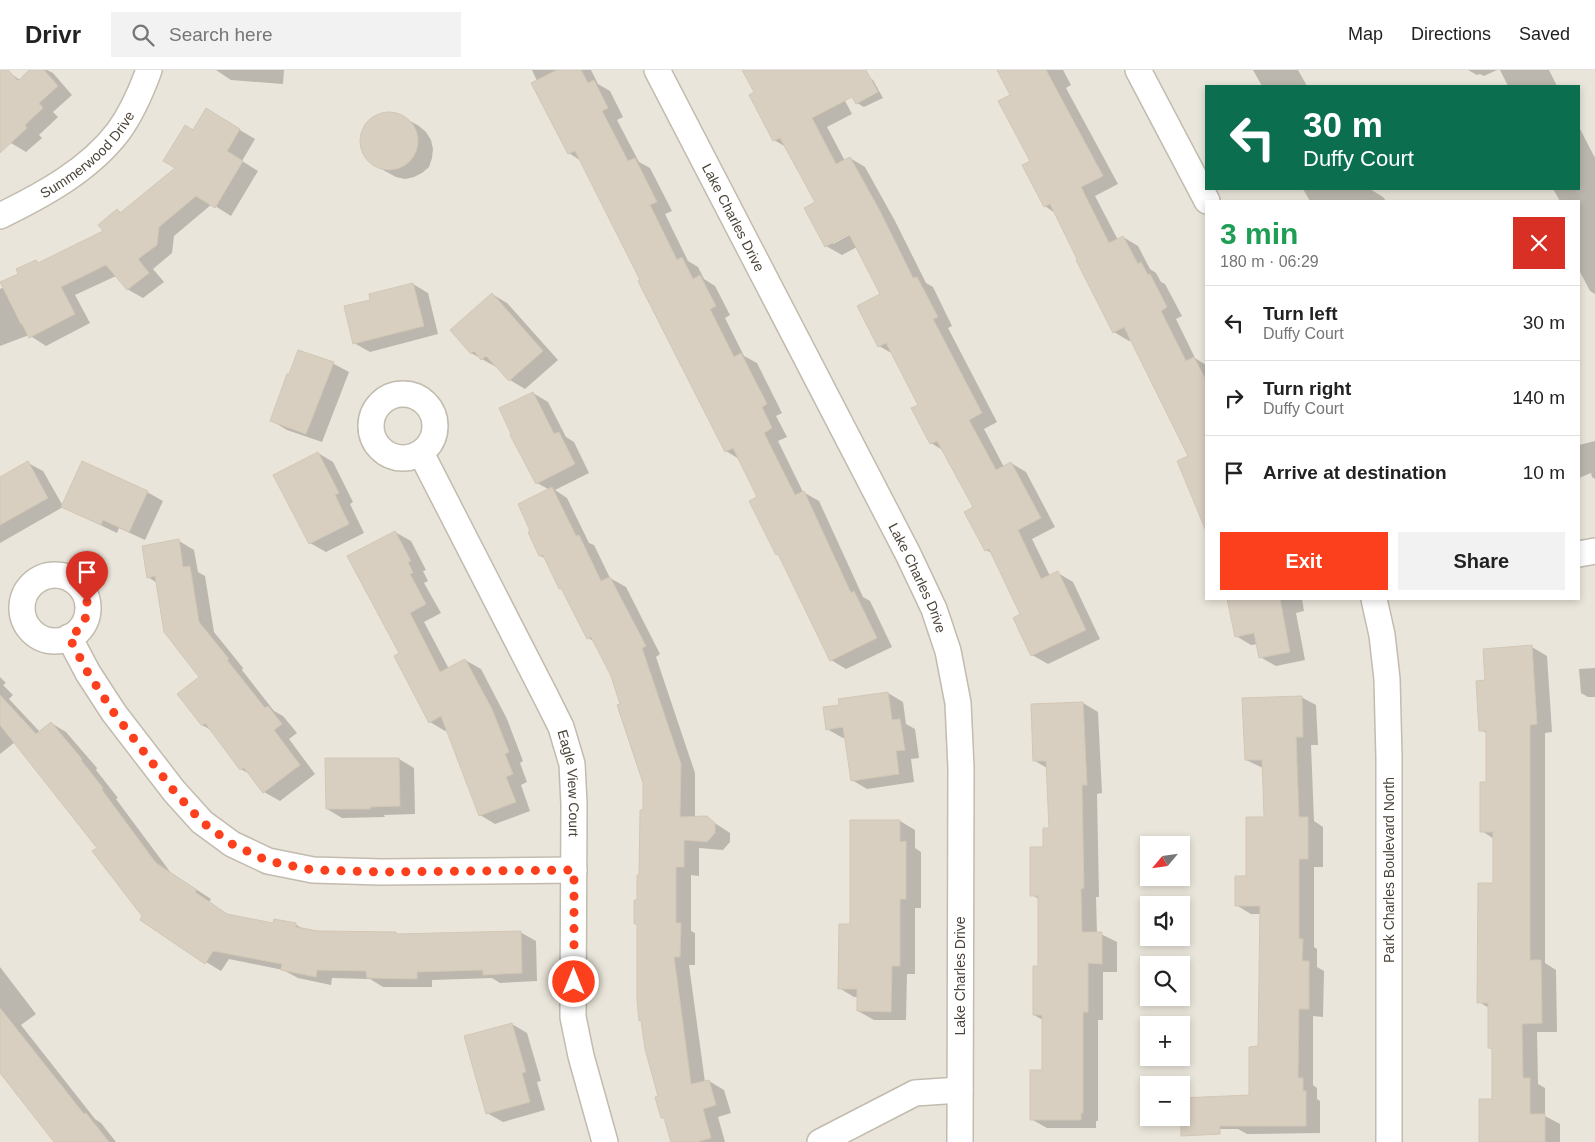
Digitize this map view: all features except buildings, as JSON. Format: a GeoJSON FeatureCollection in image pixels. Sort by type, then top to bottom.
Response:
{"type":"FeatureCollection","features":[{"type":"Feature","properties":{"kind":"street","name":"Summerwood Drive"},"geometry":{"type":"LineString","coordinates":[[0,216],[58,185],[94,157],[118,132],[138,100],[149,70]]}},
{"type":"Feature","properties":{"kind":"street","name":"Lake Charles Drive"},"geometry":{"type":"LineString","coordinates":[[657,70],[908,554],[934,608],[948,651],[958,703],[961,768],[960,1142]]}},
{"type":"Feature","properties":{"kind":"street"},"geometry":{"type":"LineString","coordinates":[[1138,70],[1205,200]]}},
{"type":"Feature","properties":{"kind":"street","name":"Eagle View Court"},"geometry":{"type":"LineString","coordinates":[[421,453],[561,727],[572,764],[574,804],[573,1017],[581,1056],[605,1142]]}},
{"type":"Feature","properties":{"kind":"street"},"geometry":{"type":"LineString","coordinates":[[1580,554],[1595,551]]}},
{"type":"Feature","properties":{"kind":"street","name":"Park Charles Boulevard North"},"geometry":{"type":"LineString","coordinates":[[1374,600],[1382,635],[1387,679],[1389,728],[1389,1142]]}},
{"type":"Feature","properties":{"kind":"street"},"geometry":{"type":"LineString","coordinates":[[69,637],[88,673],[114,713],[174,791],[202,822],[232,844],[268,861],[313,870],[381,872],[574,870]]}},
{"type":"Feature","properties":{"kind":"street"},"geometry":{"type":"LineString","coordinates":[[820,1142],[915,1093],[960,1090]]}},
{"type":"Feature","properties":{"kind":"shaded area"},"geometry":{"type":"Polygon","coordinates":[[[0,70],[1595,70],[1595,1142],[0,1142],[0,70]]]}},
{"type":"Feature","properties":{"kind":"route"},"geometry":{"type":"LineString","coordinates":[[87,602],[88,612],[85,622],[78,631],[69,637],[88,673],[114,713],[174,791],[202,822],[232,844],[268,861],[313,870],[381,872],[574,870],[574,982]]}}]}
